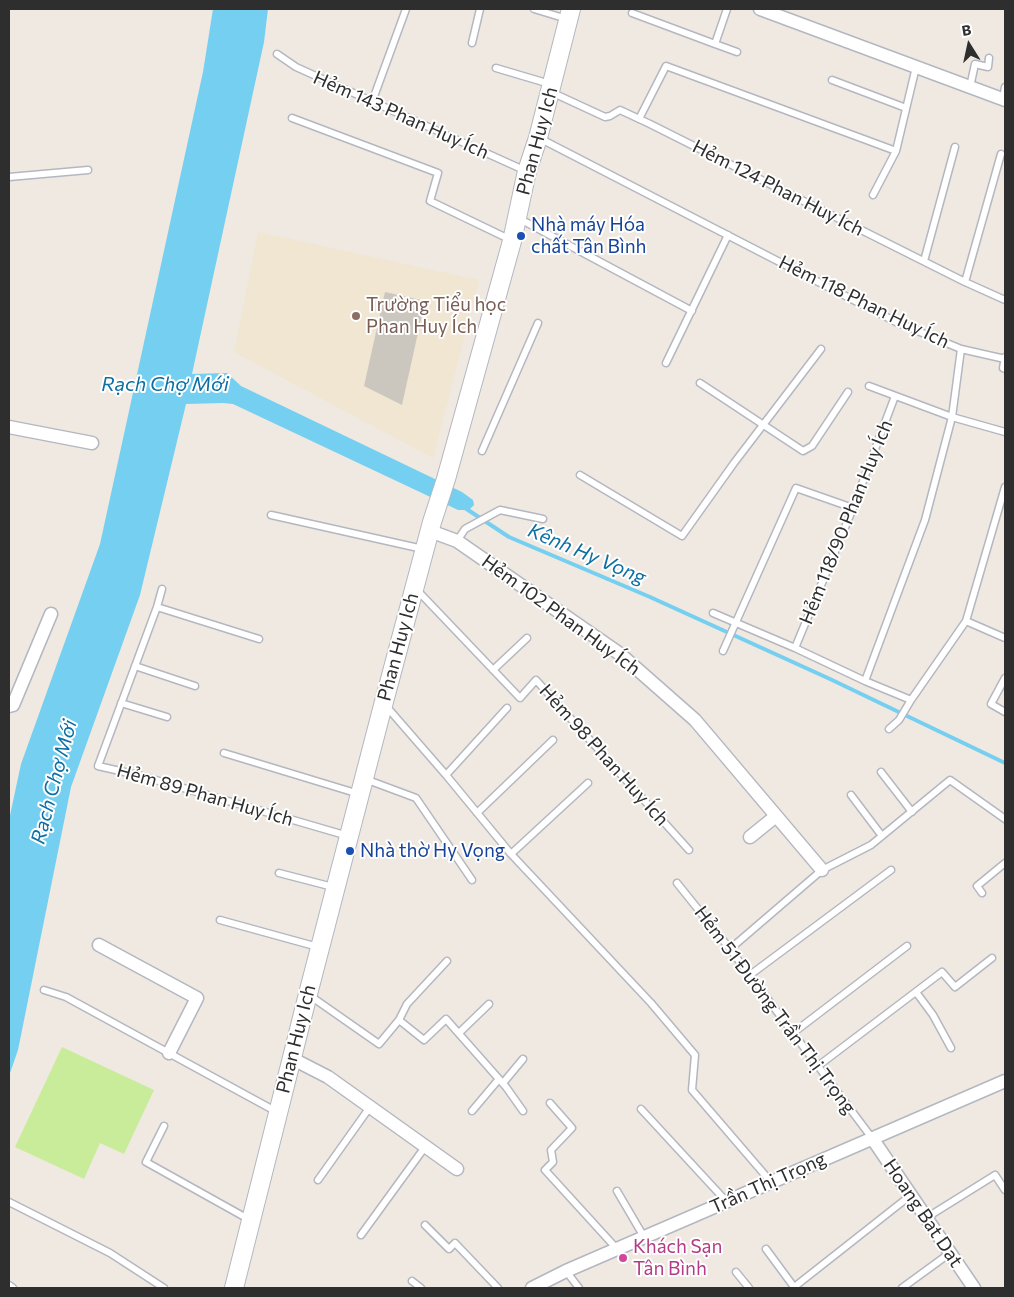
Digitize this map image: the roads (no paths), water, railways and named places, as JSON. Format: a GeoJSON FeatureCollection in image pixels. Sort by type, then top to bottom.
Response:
{"type":"FeatureCollection","features":[{"type":"Feature","properties":{"kind":"main road","name":"Phan Huy Ich"},"geometry":{"type":"LineString","coordinates":[[234,1288],[291,1058],[414,587],[512,240],[527,171],[538,138],[569,14]]}},
{"type":"Feature","properties":{"kind":"street"},"geometry":{"type":"LineString","coordinates":[[760,9],[970,88],[1005,95]]}},
{"type":"Feature","properties":{"kind":"street"},"geometry":{"type":"LineString","coordinates":[[9,427],[92,443]]}},
{"type":"Feature","properties":{"kind":"street","name":"Hẻm 102 Phan Huy Ích"},"geometry":{"type":"LineString","coordinates":[[431,526],[457,541],[620,654],[695,720],[822,870]]}},
{"type":"Feature","properties":{"kind":"street"},"geometry":{"type":"LineString","coordinates":[[9,706],[13,705],[51,614]]}},
{"type":"Feature","properties":{"kind":"street"},"geometry":{"type":"LineString","coordinates":[[750,837],[776,816]]}},
{"type":"Feature","properties":{"kind":"street"},"geometry":{"type":"LineString","coordinates":[[99,945],[197,998],[169,1053]]}},
{"type":"Feature","properties":{"kind":"street"},"geometry":{"type":"LineString","coordinates":[[291,1058],[328,1077],[458,1169]]}},
{"type":"Feature","properties":{"kind":"street","name":"Trần Thị Trọng"},"geometry":{"type":"LineString","coordinates":[[532,1288],[616,1249],[1005,1081]]}},
{"type":"Feature","properties":{"kind":"street","name":"Hoang Bat Dat"},"geometry":{"type":"LineString","coordinates":[[872,1138],[974,1288]]}},
{"type":"Feature","properties":{"kind":"lane"},"geometry":{"type":"LineString","coordinates":[[372,102],[406,9]]}},
{"type":"Feature","properties":{"kind":"lane"},"geometry":{"type":"LineString","coordinates":[[472,43],[480,9]]}},
{"type":"Feature","properties":{"kind":"lane"},"geometry":{"type":"LineString","coordinates":[[534,9],[569,14]]}},
{"type":"Feature","properties":{"kind":"lane"},"geometry":{"type":"LineString","coordinates":[[715,44],[727,9]]}},
{"type":"Feature","properties":{"kind":"lane"},"geometry":{"type":"LineString","coordinates":[[632,13],[737,52]]}},
{"type":"Feature","properties":{"kind":"lane","name":"Hẻm 143 Phan Huy Ích"},"geometry":{"type":"LineString","coordinates":[[278,54],[296,67],[527,171]]}},
{"type":"Feature","properties":{"kind":"lane"},"geometry":{"type":"LineString","coordinates":[[970,88],[975,64],[988,67],[989,58]]}},
{"type":"Feature","properties":{"kind":"lane"},"geometry":{"type":"LineString","coordinates":[[639,119],[666,66],[896,151]]}},
{"type":"Feature","properties":{"kind":"lane"},"geometry":{"type":"LineString","coordinates":[[874,195],[896,151],[916,67]]}},
{"type":"Feature","properties":{"kind":"lane"},"geometry":{"type":"LineString","coordinates":[[496,68],[550,88]]}},
{"type":"Feature","properties":{"kind":"lane"},"geometry":{"type":"LineString","coordinates":[[832,80],[906,108]]}},
{"type":"Feature","properties":{"kind":"lane","name":"Hẻm 124 Phan Huy Ích"},"geometry":{"type":"LineString","coordinates":[[550,88],[605,117],[620,110],[965,282],[1005,300]]}},
{"type":"Feature","properties":{"kind":"lane"},"geometry":{"type":"LineString","coordinates":[[292,118],[438,173],[430,201],[512,240]]}},
{"type":"Feature","properties":{"kind":"lane","name":"Hẻm 118 Phan Huy Ích"},"geometry":{"type":"LineString","coordinates":[[538,138],[896,322],[961,349],[952,417],[925,520],[864,681]]}},
{"type":"Feature","properties":{"kind":"lane"},"geometry":{"type":"LineString","coordinates":[[924,261],[954,147]]}},
{"type":"Feature","properties":{"kind":"lane"},"geometry":{"type":"LineString","coordinates":[[965,282],[1001,154]]}},
{"type":"Feature","properties":{"kind":"lane"},"geometry":{"type":"LineString","coordinates":[[9,177],[88,170]]}},
{"type":"Feature","properties":{"kind":"lane"},"geometry":{"type":"LineString","coordinates":[[517,218],[692,311]]}},
{"type":"Feature","properties":{"kind":"lane"},"geometry":{"type":"LineString","coordinates":[[666,363],[728,235]]}},
{"type":"Feature","properties":{"kind":"lane"},"geometry":{"type":"LineString","coordinates":[[482,451],[538,323]]}},
{"type":"Feature","properties":{"kind":"lane"},"geometry":{"type":"LineString","coordinates":[[580,475],[682,536],[734,463],[821,349]]}},
{"type":"Feature","properties":{"kind":"lane"},"geometry":{"type":"LineString","coordinates":[[961,349],[1005,358],[1003,368],[1005,369]]}},
{"type":"Feature","properties":{"kind":"lane"},"geometry":{"type":"LineString","coordinates":[[700,383],[803,451],[812,446],[848,392]]}},
{"type":"Feature","properties":{"kind":"lane","name":"Hẻm 118/90 Phan Huy Ích"},"geometry":{"type":"LineString","coordinates":[[869,386],[952,417],[1005,432]]}},
{"type":"Feature","properties":{"kind":"lane","name":"Hẻm 118/90 Phan Huy Ích"},"geometry":{"type":"LineString","coordinates":[[796,648],[853,508],[895,396]]}},
{"type":"Feature","properties":{"kind":"lane"},"geometry":{"type":"LineString","coordinates":[[889,729],[908,708],[911,700],[966,621],[1005,487]]}},
{"type":"Feature","properties":{"kind":"lane"},"geometry":{"type":"LineString","coordinates":[[723,651],[796,488],[853,508]]}},
{"type":"Feature","properties":{"kind":"lane"},"geometry":{"type":"LineString","coordinates":[[457,541],[465,529],[500,510],[543,519]]}},
{"type":"Feature","properties":{"kind":"lane"},"geometry":{"type":"LineString","coordinates":[[271,515],[424,550]]}},
{"type":"Feature","properties":{"kind":"lane","name":"Hẻm 98 Phan Huy Ích"},"geometry":{"type":"LineString","coordinates":[[414,587],[520,698],[536,680],[689,850]]}},
{"type":"Feature","properties":{"kind":"lane","name":"Hẻm 89 Phan Huy Ích"},"geometry":{"type":"LineString","coordinates":[[162,589],[98,766],[142,776],[349,836]]}},
{"type":"Feature","properties":{"kind":"lane"},"geometry":{"type":"LineString","coordinates":[[157,607],[259,639]]}},
{"type":"Feature","properties":{"kind":"lane"},"geometry":{"type":"LineString","coordinates":[[713,613],[796,648],[864,681],[911,700]]}},
{"type":"Feature","properties":{"kind":"lane"},"geometry":{"type":"LineString","coordinates":[[966,621],[1005,638]]}},
{"type":"Feature","properties":{"kind":"lane"},"geometry":{"type":"LineString","coordinates":[[494,670],[527,638]]}},
{"type":"Feature","properties":{"kind":"lane"},"geometry":{"type":"LineString","coordinates":[[135,666],[195,686]]}},
{"type":"Feature","properties":{"kind":"lane"},"geometry":{"type":"LineString","coordinates":[[1005,678],[991,704],[1005,712]]}},
{"type":"Feature","properties":{"kind":"lane"},"geometry":{"type":"LineString","coordinates":[[121,703],[167,717]]}},
{"type":"Feature","properties":{"kind":"lane"},"geometry":{"type":"LineString","coordinates":[[384,703],[511,854],[651,1003],[695,1055],[692,1090],[771,1182]]}},
{"type":"Feature","properties":{"kind":"lane"},"geometry":{"type":"LineString","coordinates":[[446,775],[507,708]]}},
{"type":"Feature","properties":{"kind":"lane"},"geometry":{"type":"LineString","coordinates":[[477,812],[553,740]]}},
{"type":"Feature","properties":{"kind":"lane"},"geometry":{"type":"LineString","coordinates":[[224,753],[416,798],[472,880]]}},
{"type":"Feature","properties":{"kind":"lane"},"geometry":{"type":"LineString","coordinates":[[881,772],[912,812]]}},
{"type":"Feature","properties":{"kind":"lane"},"geometry":{"type":"LineString","coordinates":[[730,949],[822,870],[871,845],[950,780],[1005,820]]}},
{"type":"Feature","properties":{"kind":"lane"},"geometry":{"type":"LineString","coordinates":[[511,854],[588,784]]}},
{"type":"Feature","properties":{"kind":"lane"},"geometry":{"type":"LineString","coordinates":[[851,795],[882,836]]}},
{"type":"Feature","properties":{"kind":"lane"},"geometry":{"type":"LineString","coordinates":[[982,893],[977,886],[1005,863]]}},
{"type":"Feature","properties":{"kind":"lane"},"geometry":{"type":"LineString","coordinates":[[750,975],[891,870]]}},
{"type":"Feature","properties":{"kind":"lane"},"geometry":{"type":"LineString","coordinates":[[279,873],[335,888]]}},
{"type":"Feature","properties":{"kind":"lane","name":"Hẻm 51 Đường Trần Thị Trọng"},"geometry":{"type":"LineString","coordinates":[[677,883],[750,975],[872,1138]]}},
{"type":"Feature","properties":{"kind":"lane"},"geometry":{"type":"LineString","coordinates":[[220,920],[320,948]]}},
{"type":"Feature","properties":{"kind":"lane"},"geometry":{"type":"LineString","coordinates":[[793,1033],[908,946]]}},
{"type":"Feature","properties":{"kind":"lane"},"geometry":{"type":"LineString","coordinates":[[818,1066],[942,972],[955,987],[992,958]]}},
{"type":"Feature","properties":{"kind":"lane"},"geometry":{"type":"LineString","coordinates":[[308,994],[379,1044],[399,1020],[407,1004],[447,961]]}},
{"type":"Feature","properties":{"kind":"lane"},"geometry":{"type":"LineString","coordinates":[[44,990],[66,997],[278,1112]]}},
{"type":"Feature","properties":{"kind":"lane"},"geometry":{"type":"LineString","coordinates":[[916,992],[933,1014],[950,1048]]}},
{"type":"Feature","properties":{"kind":"lane"},"geometry":{"type":"LineString","coordinates":[[458,1033],[489,1004]]}},
{"type":"Feature","properties":{"kind":"lane"},"geometry":{"type":"LineString","coordinates":[[399,1020],[424,1040],[446,1019],[501,1081],[523,1111]]}},
{"type":"Feature","properties":{"kind":"lane"},"geometry":{"type":"LineString","coordinates":[[472,1111],[523,1058]]}},
{"type":"Feature","properties":{"kind":"lane"},"geometry":{"type":"LineString","coordinates":[[550,1103],[572,1128],[552,1150],[553,1162],[545,1170],[616,1249]]}},
{"type":"Feature","properties":{"kind":"lane"},"geometry":{"type":"LineString","coordinates":[[318,1180],[370,1107]]}},
{"type":"Feature","properties":{"kind":"lane"},"geometry":{"type":"LineString","coordinates":[[641,1109],[726,1202]]}},
{"type":"Feature","properties":{"kind":"lane"},"geometry":{"type":"LineString","coordinates":[[164,1126],[146,1162],[251,1221]]}},
{"type":"Feature","properties":{"kind":"lane"},"geometry":{"type":"LineString","coordinates":[[361,1235],[426,1147]]}},
{"type":"Feature","properties":{"kind":"lane"},"geometry":{"type":"LineString","coordinates":[[926,1218],[995,1175],[1005,1190]]}},
{"type":"Feature","properties":{"kind":"lane"},"geometry":{"type":"LineString","coordinates":[[617,1191],[644,1237]]}},
{"type":"Feature","properties":{"kind":"lane"},"geometry":{"type":"LineString","coordinates":[[766,1249],[793,1288],[911,1195]]}},
{"type":"Feature","properties":{"kind":"lane"},"geometry":{"type":"LineString","coordinates":[[9,1202],[110,1253],[164,1288]]}},
{"type":"Feature","properties":{"kind":"lane"},"geometry":{"type":"LineString","coordinates":[[424,1225],[449,1249],[455,1243],[498,1288]]}},
{"type":"Feature","properties":{"kind":"lane"},"geometry":{"type":"LineString","coordinates":[[902,1288],[950,1253]]}},
{"type":"Feature","properties":{"kind":"lane"},"geometry":{"type":"LineString","coordinates":[[566,1271],[579,1288]]}},
{"type":"Feature","properties":{"kind":"lane"},"geometry":{"type":"LineString","coordinates":[[736,1272],[749,1288]]}},
{"type":"Feature","properties":{"kind":"lane"},"geometry":{"type":"LineString","coordinates":[[412,1281],[421,1288]]}},
{"type":"Feature","properties":{"kind":"lane"},"geometry":{"type":"LineString","coordinates":[[9,1286],[14,1288]]}},
{"type":"Feature","properties":{"kind":"water","name":"Rạch Chợ Mới"},"geometry":{"type":"Polygon","coordinates":[[[213,9],[268,9],[264,42],[192,374],[227,373],[241,386],[462,492],[473,500],[474,505],[469,510],[458,510],[233,404],[186,404],[140,595],[71,787],[18,1050],[9,1076],[9,820],[21,764],[100,544],[203,72],[213,9]]]}},
{"type":"Feature","properties":{"kind":"waterway","name":"Kênh Hy Vọng"},"geometry":{"type":"LineString","coordinates":[[465,508],[509,537],[650,597],[830,679],[1005,763]]}},
{"type":"Feature","properties":{"kind":"place","name":"Nhà máy Hóa chất Tân Bình"},"geometry":{"type":"Point","coordinates":[521,236]}},
{"type":"Feature","properties":{"kind":"place","name":"Trường Tiểu học Phan Huy Ích"},"geometry":{"type":"Point","coordinates":[356,316]}},
{"type":"Feature","properties":{"kind":"place","name":"Nhà thờ Hy Vọng"},"geometry":{"type":"Point","coordinates":[350,851]}},
{"type":"Feature","properties":{"kind":"place","name":"Khách Sạn Tân Bình"},"geometry":{"type":"Point","coordinates":[623,1258]}}]}
